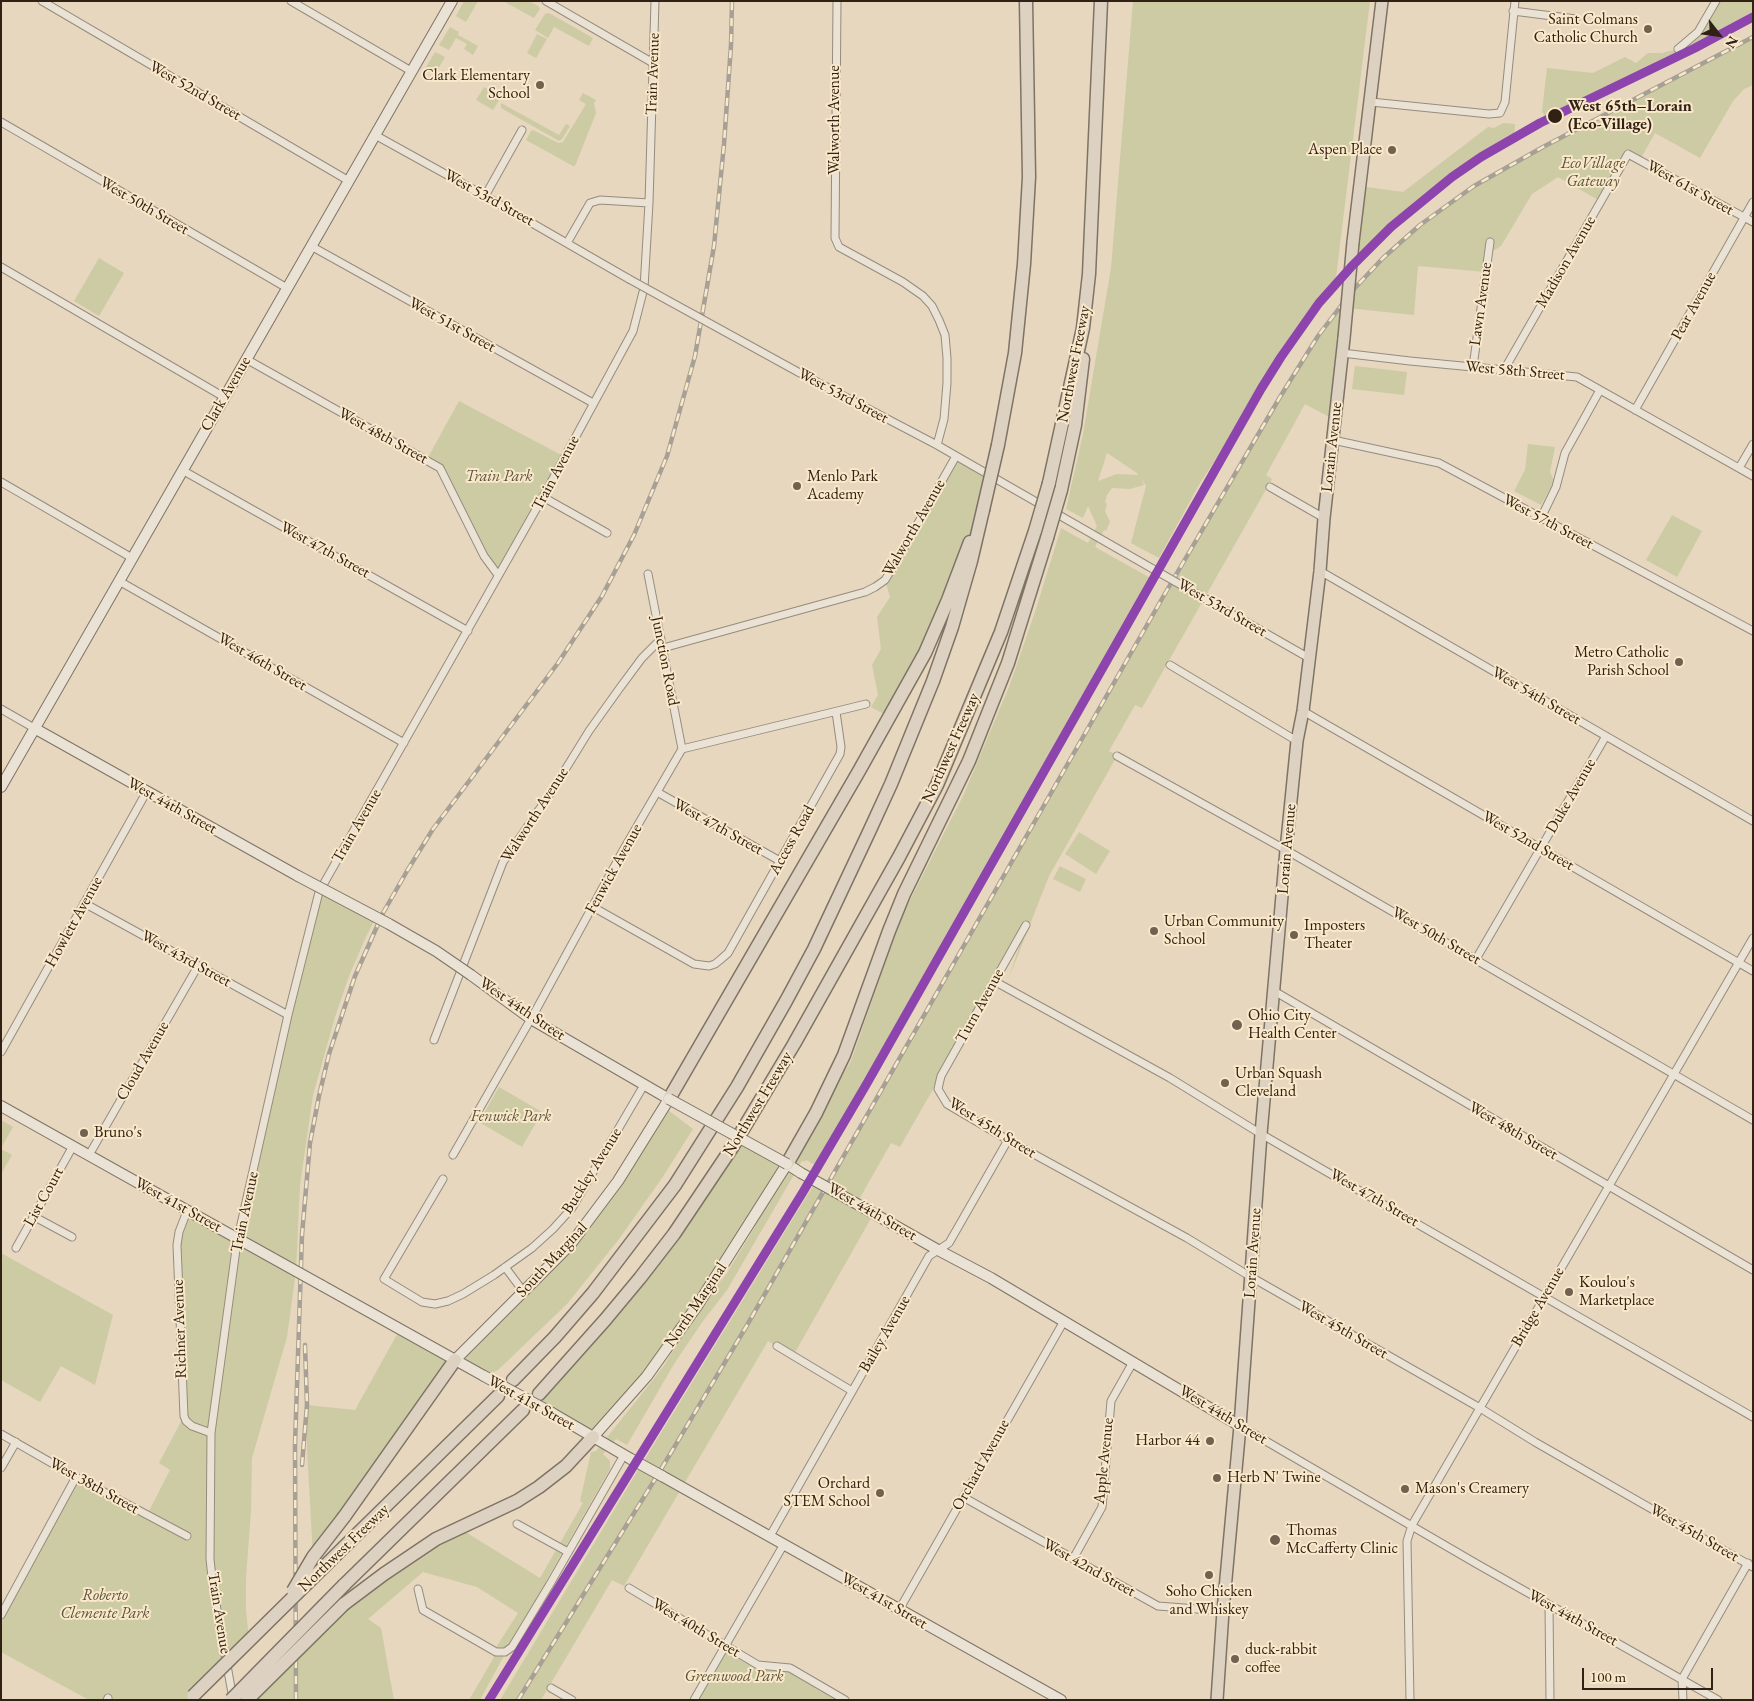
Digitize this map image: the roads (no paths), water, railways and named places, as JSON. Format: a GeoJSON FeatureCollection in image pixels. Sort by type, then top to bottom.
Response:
{"type":"FeatureCollection","features":[{"type":"Feature","properties":{"kind":"highway","name":"Northwest Freeway"},"geometry":{"type":"LineString","coordinates":[[513,1380],[593,1293],[675,1185],[737,1087],[814,949],[854,864],[912,734],[952,627],[998,445],[1015,353],[1025,254],[1029,158],[1026,1]]}},
{"type":"Feature","properties":{"kind":"highway","name":"Northwest Freeway"},"geometry":{"type":"LineString","coordinates":[[539,1394],[606,1320],[640,1278],[674,1234],[733,1146],[794,1044],[937,785],[1001,632],[1049,483],[1083,328],[1089,274],[1101,1]]}},
{"type":"Feature","properties":{"kind":"highway"},"geometry":{"type":"LineString","coordinates":[[787,1164],[816,1113],[844,1055],[904,894],[973,753],[1008,663],[1061,490],[1075,425],[1083,368],[1083,328]]}},
{"type":"Feature","properties":{"kind":"highway"},"geometry":{"type":"LineString","coordinates":[[669,1099],[859,771],[925,653],[948,600],[962,558],[982,513]]}},
{"type":"Feature","properties":{"kind":"highway"},"geometry":{"type":"LineString","coordinates":[[286,1604],[313,1557],[344,1517],[455,1360]]}},
{"type":"Feature","properties":{"kind":"highway","name":"Northwest Freeway"},"geometry":{"type":"LineString","coordinates":[[192,1698],[498,1396]]}},
{"type":"Feature","properties":{"kind":"highway","name":"Northwest Freeway"},"geometry":{"type":"LineString","coordinates":[[232,1700],[344,1585],[523,1410]]}},
{"type":"Feature","properties":{"kind":"highway"},"geometry":{"type":"LineString","coordinates":[[247,1700],[344,1604],[436,1539],[517,1500],[538,1487],[566,1466],[593,1437]]}},
{"type":"Feature","properties":{"kind":"main road","name":"Lorain Avenue"},"geometry":{"type":"LineString","coordinates":[[1217,1700],[1286,850],[1320,571],[1353,242],[1382,1]]}},
{"type":"Feature","properties":{"kind":"street","name":"West 52nd Street"},"geometry":{"type":"LineString","coordinates":[[42,1],[349,181]]}},
{"type":"Feature","properties":{"kind":"street"},"geometry":{"type":"LineString","coordinates":[[292,1],[412,71]]}},
{"type":"Feature","properties":{"kind":"street","name":"Clark Avenue"},"geometry":{"type":"LineString","coordinates":[[1,787],[452,1]]}},
{"type":"Feature","properties":{"kind":"street"},"geometry":{"type":"LineString","coordinates":[[546,1],[653,63]]}},
{"type":"Feature","properties":{"kind":"street","name":"Train Avenue"},"geometry":{"type":"LineString","coordinates":[[232,1700],[210,1559],[211,1433],[237,1242],[288,1015],[319,892],[468,631],[633,331],[644,288],[655,1]]}},
{"type":"Feature","properties":{"kind":"street","name":"Walworth Avenue"},"geometry":{"type":"LineString","coordinates":[[837,1],[834,238],[839,247],[903,282],[923,296],[932,306],[939,320],[945,335],[948,358],[944,419],[937,445]]}},
{"type":"Feature","properties":{"kind":"street"},"geometry":{"type":"LineString","coordinates":[[1371,102],[1489,114],[1500,112],[1505,102],[1515,1]]}},
{"type":"Feature","properties":{"kind":"street"},"geometry":{"type":"LineString","coordinates":[[1678,49],[1698,32],[1716,1]]}},
{"type":"Feature","properties":{"kind":"street"},"geometry":{"type":"LineString","coordinates":[[1513,12],[1576,19]]}},
{"type":"Feature","properties":{"kind":"street","name":"West 50th Street"},"geometry":{"type":"LineString","coordinates":[[1,122],[287,288]]}},
{"type":"Feature","properties":{"kind":"street"},"geometry":{"type":"LineString","coordinates":[[486,196],[522,130]]}},
{"type":"Feature","properties":{"kind":"street","name":"West 53rd Street"},"geometry":{"type":"LineString","coordinates":[[375,135],[486,196],[629,279],[798,372],[937,445],[1309,658]]}},
{"type":"Feature","properties":{"kind":"street","name":"West 61st Street"},"geometry":{"type":"LineString","coordinates":[[1628,154],[1753,222]]}},
{"type":"Feature","properties":{"kind":"street","name":"Madison Avenue"},"geometry":{"type":"LineString","coordinates":[[1504,370],[1628,154]]}},
{"type":"Feature","properties":{"kind":"street"},"geometry":{"type":"LineString","coordinates":[[567,242],[590,203],[600,200],[648,203]]}},
{"type":"Feature","properties":{"kind":"street","name":"Pear Avenue"},"geometry":{"type":"LineString","coordinates":[[1635,410],[1753,202]]}},
{"type":"Feature","properties":{"kind":"street","name":"Lawn Avenue"},"geometry":{"type":"LineString","coordinates":[[1473,367],[1490,242]]}},
{"type":"Feature","properties":{"kind":"street","name":"West 51st Street"},"geometry":{"type":"LineString","coordinates":[[311,246],[593,403]]}},
{"type":"Feature","properties":{"kind":"street"},"geometry":{"type":"LineString","coordinates":[[1,267],[224,397]]}},
{"type":"Feature","properties":{"kind":"street","name":"West 58th Street"},"geometry":{"type":"LineString","coordinates":[[1342,353],[1410,362],[1577,377],[1753,476]]}},
{"type":"Feature","properties":{"kind":"street","name":"West 48th Street"},"geometry":{"type":"LineString","coordinates":[[246,359],[440,468],[484,556],[498,576]]}},
{"type":"Feature","properties":{"kind":"street"},"geometry":{"type":"LineString","coordinates":[[1541,518],[1556,486],[1565,453],[1600,390]]}},
{"type":"Feature","properties":{"kind":"street","name":"West 57th Street"},"geometry":{"type":"LineString","coordinates":[[1333,440],[1439,463],[1753,631]]}},
{"type":"Feature","properties":{"kind":"street"},"geometry":{"type":"LineString","coordinates":[[1739,468],[1753,444]]}},
{"type":"Feature","properties":{"kind":"street","name":"Walworth Avenue"},"geometry":{"type":"LineString","coordinates":[[663,648],[866,592],[875,587],[885,580],[956,456]]}},
{"type":"Feature","properties":{"kind":"street","name":"West 47th Street"},"geometry":{"type":"LineString","coordinates":[[182,470],[468,631]]}},
{"type":"Feature","properties":{"kind":"street"},"geometry":{"type":"LineString","coordinates":[[1,482],[132,558]]}},
{"type":"Feature","properties":{"kind":"street"},"geometry":{"type":"LineString","coordinates":[[1270,487],[1324,518]]}},
{"type":"Feature","properties":{"kind":"street"},"geometry":{"type":"LineString","coordinates":[[543,497],[608,533]]}},
{"type":"Feature","properties":{"kind":"street","name":"West 54th Street"},"geometry":{"type":"LineString","coordinates":[[1320,571],[1753,821]]}},
{"type":"Feature","properties":{"kind":"street","name":"Junction Road"},"geometry":{"type":"LineString","coordinates":[[648,574],[682,748]]}},
{"type":"Feature","properties":{"kind":"street","name":"West 46th Street"},"geometry":{"type":"LineString","coordinates":[[119,581],[404,743]]}},
{"type":"Feature","properties":{"kind":"street","name":"Walworth Avenue"},"geometry":{"type":"LineString","coordinates":[[434,1040],[502,862],[552,791],[619,689],[642,658],[662,639]]}},
{"type":"Feature","properties":{"kind":"street"},"geometry":{"type":"LineString","coordinates":[[1170,665],[1298,742]]}},
{"type":"Feature","properties":{"kind":"street"},"geometry":{"type":"LineString","coordinates":[[682,748],[866,704]]}},
{"type":"Feature","properties":{"kind":"street","name":"West 44th Street"},"geometry":{"type":"LineString","coordinates":[[1,709],[298,876],[436,951],[532,1019],[644,1085],[991,1278],[1477,1564],[1718,1700]]}},
{"type":"Feature","properties":{"kind":"street","name":"West 52nd Street"},"geometry":{"type":"LineString","coordinates":[[1303,711],[1753,970]]}},
{"type":"Feature","properties":{"kind":"street","name":"Access Road"},"geometry":{"type":"LineString","coordinates":[[593,907],[694,964],[709,966],[720,960],[728,953],[840,754],[841,747],[836,712]]}},
{"type":"Feature","properties":{"kind":"street","name":"Duke Avenue"},"geometry":{"type":"LineString","coordinates":[[1476,959],[1606,736]]}},
{"type":"Feature","properties":{"kind":"street","name":"Fenwick Avenue"},"geometry":{"type":"LineString","coordinates":[[453,1155],[532,1019],[682,748]]}},
{"type":"Feature","properties":{"kind":"street","name":"West 50th Street"},"geometry":{"type":"LineString","coordinates":[[1117,756],[1286,850],[1753,1120]]}},
{"type":"Feature","properties":{"kind":"street","name":"Howlett Avenue"},"geometry":{"type":"LineString","coordinates":[[1,1052],[146,791]]}},
{"type":"Feature","properties":{"kind":"street","name":"West 47th Street"},"geometry":{"type":"LineString","coordinates":[[657,792],[780,862]]}},
{"type":"Feature","properties":{"kind":"street","name":"West 43rd Street"},"geometry":{"type":"LineString","coordinates":[[84,903],[288,1015]]}},
{"type":"Feature","properties":{"kind":"street","name":"Turn Avenue"},"geometry":{"type":"LineString","coordinates":[[938,1089],[941,1076],[1026,924]]}},
{"type":"Feature","properties":{"kind":"street","name":"Bridge Avenue"},"geometry":{"type":"LineString","coordinates":[[1410,1700],[1407,1541],[1412,1525],[1753,938]]}},
{"type":"Feature","properties":{"kind":"street","name":"Cloud Avenue"},"geometry":{"type":"LineString","coordinates":[[89,1155],[198,966]]}},
{"type":"Feature","properties":{"kind":"street","name":"West 47th Street"},"geometry":{"type":"LineString","coordinates":[[994,981],[1170,1078],[1262,1134],[1753,1417]]}},
{"type":"Feature","properties":{"kind":"street","name":"West 48th Street"},"geometry":{"type":"LineString","coordinates":[[1274,991],[1753,1270]]}},
{"type":"Feature","properties":{"kind":"street","name":"Buckley Avenue"},"geometry":{"type":"LineString","coordinates":[[443,1179],[384,1279],[417,1300],[435,1304],[448,1302],[463,1294],[532,1248],[554,1229],[572,1208],[644,1085]]}},
{"type":"Feature","properties":{"kind":"street","name":"West 45th Street"},"geometry":{"type":"LineString","coordinates":[[938,1089],[947,1104],[1008,1140],[1188,1238],[1251,1277],[1480,1408],[1543,1447],[1750,1565]]}},
{"type":"Feature","properties":{"kind":"street","name":"South Marginal"},"geometry":{"type":"LineString","coordinates":[[455,1360],[570,1245],[618,1181],[669,1099]]}},
{"type":"Feature","properties":{"kind":"street","name":"West 41st Street"},"geometry":{"type":"LineString","coordinates":[[1,1106],[552,1413],[1061,1700]]}},
{"type":"Feature","properties":{"kind":"street","name":"Bailey Avenue"},"geometry":{"type":"LineString","coordinates":[[770,1536],[929,1256],[949,1243],[1008,1140]]}},
{"type":"Feature","properties":{"kind":"street","name":"List Court"},"geometry":{"type":"LineString","coordinates":[[16,1248],[73,1146]]}},
{"type":"Feature","properties":{"kind":"street","name":"North Marginal"},"geometry":{"type":"LineString","coordinates":[[593,1437],[648,1376],[787,1164]]}},
{"type":"Feature","properties":{"kind":"street","name":"Richner Avenue"},"geometry":{"type":"LineString","coordinates":[[187,1210],[179,1232],[177,1245],[184,1416],[186,1421],[192,1426],[211,1433]]}},
{"type":"Feature","properties":{"kind":"street"},"geometry":{"type":"LineString","coordinates":[[34,1216],[72,1237]]}},
{"type":"Feature","properties":{"kind":"street"},"geometry":{"type":"LineString","coordinates":[[505,1267],[523,1291]]}},
{"type":"Feature","properties":{"kind":"street","name":"Orchard Avenue"},"geometry":{"type":"LineString","coordinates":[[899,1610],[1064,1321]]}},
{"type":"Feature","properties":{"kind":"street"},"geometry":{"type":"LineString","coordinates":[[777,1346],[852,1391]]}},
{"type":"Feature","properties":{"kind":"street","name":"Apple Avenue"},"geometry":{"type":"LineString","coordinates":[[1073,1559],[1102,1507],[1111,1401],[1133,1362]]}},
{"type":"Feature","properties":{"kind":"street","name":"West 38th Street"},"geometry":{"type":"LineString","coordinates":[[1,1434],[76,1477],[187,1536]]}},
{"type":"Feature","properties":{"kind":"street"},"geometry":{"type":"LineString","coordinates":[[1,1468],[16,1442]]}},
{"type":"Feature","properties":{"kind":"street"},"geometry":{"type":"LineString","coordinates":[[418,1589],[423,1610],[499,1653],[505,1652],[512,1646],[628,1457]]}},
{"type":"Feature","properties":{"kind":"street"},"geometry":{"type":"LineString","coordinates":[[1,1615],[76,1477]]}},
{"type":"Feature","properties":{"kind":"street","name":"West 42nd Street"},"geometry":{"type":"LineString","coordinates":[[963,1497],[1158,1606],[1223,1611]]}},
{"type":"Feature","properties":{"kind":"street"},"geometry":{"type":"LineString","coordinates":[[517,1524],[568,1552]]}},
{"type":"Feature","properties":{"kind":"street"},"geometry":{"type":"LineString","coordinates":[[694,1700],[784,1544]]}},
{"type":"Feature","properties":{"kind":"street"},"geometry":{"type":"LineString","coordinates":[[1683,1700],[1682,1679],[1750,1565]]}},
{"type":"Feature","properties":{"kind":"street","name":"West 40th Street"},"geometry":{"type":"LineString","coordinates":[[629,1588],[758,1665],[790,1668],[845,1700]]}},
{"type":"Feature","properties":{"kind":"street"},"geometry":{"type":"LineString","coordinates":[[1550,1605],[1550,1700]]}},
{"type":"Feature","properties":{"kind":"street"},"geometry":{"type":"LineString","coordinates":[[551,1688],[572,1700]]}},
{"type":"Feature","properties":{"kind":"railway"},"geometry":{"type":"LineString","coordinates":[[296,1700],[295,1445],[302,1235],[310,1143],[329,1054],[355,976],[383,913],[433,829],[558,663],[602,596],[634,535],[667,456],[695,356],[714,246],[724,144],[732,1]]}},
{"type":"Feature","properties":{"kind":"railway"},"geometry":{"type":"LineString","coordinates":[[518,1700],[657,1476],[746,1327],[1163,597],[1280,397],[1318,336],[1353,290],[1383,258],[1420,225],[1474,186],[1543,147],[1753,37]]}},
{"type":"Feature","properties":{"kind":"railway"},"geometry":{"type":"LineString","coordinates":[[302,1465],[307,1405],[305,1345]]}},
{"type":"Feature","properties":{"kind":"place","name":"Saint Colmans Catholic Church"},"geometry":{"type":"Point","coordinates":[1648,29]}},
{"type":"Feature","properties":{"kind":"place","name":"Clark Elementary School"},"geometry":{"type":"Point","coordinates":[540,85]}},
{"type":"Feature","properties":{"kind":"place","name":"West 65th–Lorain (Eco-Village)"},"geometry":{"type":"Point","coordinates":[1555,116]}},
{"type":"Feature","properties":{"kind":"place","name":"Aspen Place"},"geometry":{"type":"Point","coordinates":[1392,150]}},
{"type":"Feature","properties":{"kind":"place","name":"Menlo Park Academy"},"geometry":{"type":"Point","coordinates":[797,486]}},
{"type":"Feature","properties":{"kind":"place","name":"Metro Catholic Parish School"},"geometry":{"type":"Point","coordinates":[1679,662]}},
{"type":"Feature","properties":{"kind":"place","name":"Urban Community School"},"geometry":{"type":"Point","coordinates":[1154,931]}},
{"type":"Feature","properties":{"kind":"place","name":"Imposters Theater"},"geometry":{"type":"Point","coordinates":[1294,935]}},
{"type":"Feature","properties":{"kind":"place","name":"Ohio City Health Center"},"geometry":{"type":"Point","coordinates":[1237,1025]}},
{"type":"Feature","properties":{"kind":"place","name":"Urban Squash Cleveland"},"geometry":{"type":"Point","coordinates":[1225,1083]}},
{"type":"Feature","properties":{"kind":"place","name":"Bruno's"},"geometry":{"type":"Point","coordinates":[84,1133]}},
{"type":"Feature","properties":{"kind":"place","name":"Koulou's Marketplace"},"geometry":{"type":"Point","coordinates":[1569,1292]}},
{"type":"Feature","properties":{"kind":"place","name":"Harbor 44"},"geometry":{"type":"Point","coordinates":[1210,1441]}},
{"type":"Feature","properties":{"kind":"place","name":"Herb N' Twine"},"geometry":{"type":"Point","coordinates":[1217,1478]}},
{"type":"Feature","properties":{"kind":"place","name":"Mason's Creamery"},"geometry":{"type":"Point","coordinates":[1405,1489]}},
{"type":"Feature","properties":{"kind":"place","name":"Orchard STEM School"},"geometry":{"type":"Point","coordinates":[880,1493]}},
{"type":"Feature","properties":{"kind":"place","name":"Thomas McCafferty Clinic"},"geometry":{"type":"Point","coordinates":[1275,1540]}},
{"type":"Feature","properties":{"kind":"place","name":"Soho Chicken and Whiskey"},"geometry":{"type":"Point","coordinates":[1209,1575]}},
{"type":"Feature","properties":{"kind":"place","name":"duck-rabbit coffee"},"geometry":{"type":"Point","coordinates":[1235,1659]}},
{"type":"Feature","properties":{"kind":"park label","name":"EcoVillage Gateway"},"geometry":{"type":"Point","coordinates":[1593,173]}},
{"type":"Feature","properties":{"kind":"park label","name":"Train Park"},"geometry":{"type":"Point","coordinates":[499,477]}},
{"type":"Feature","properties":{"kind":"park label","name":"Fenwick Park"},"geometry":{"type":"Point","coordinates":[511,1117]}},
{"type":"Feature","properties":{"kind":"park label","name":"Roberto Clemente Park"},"geometry":{"type":"Point","coordinates":[105,1605]}},
{"type":"Feature","properties":{"kind":"park label","name":"Greenwood Park"},"geometry":{"type":"Point","coordinates":[734,1677]}}]}
